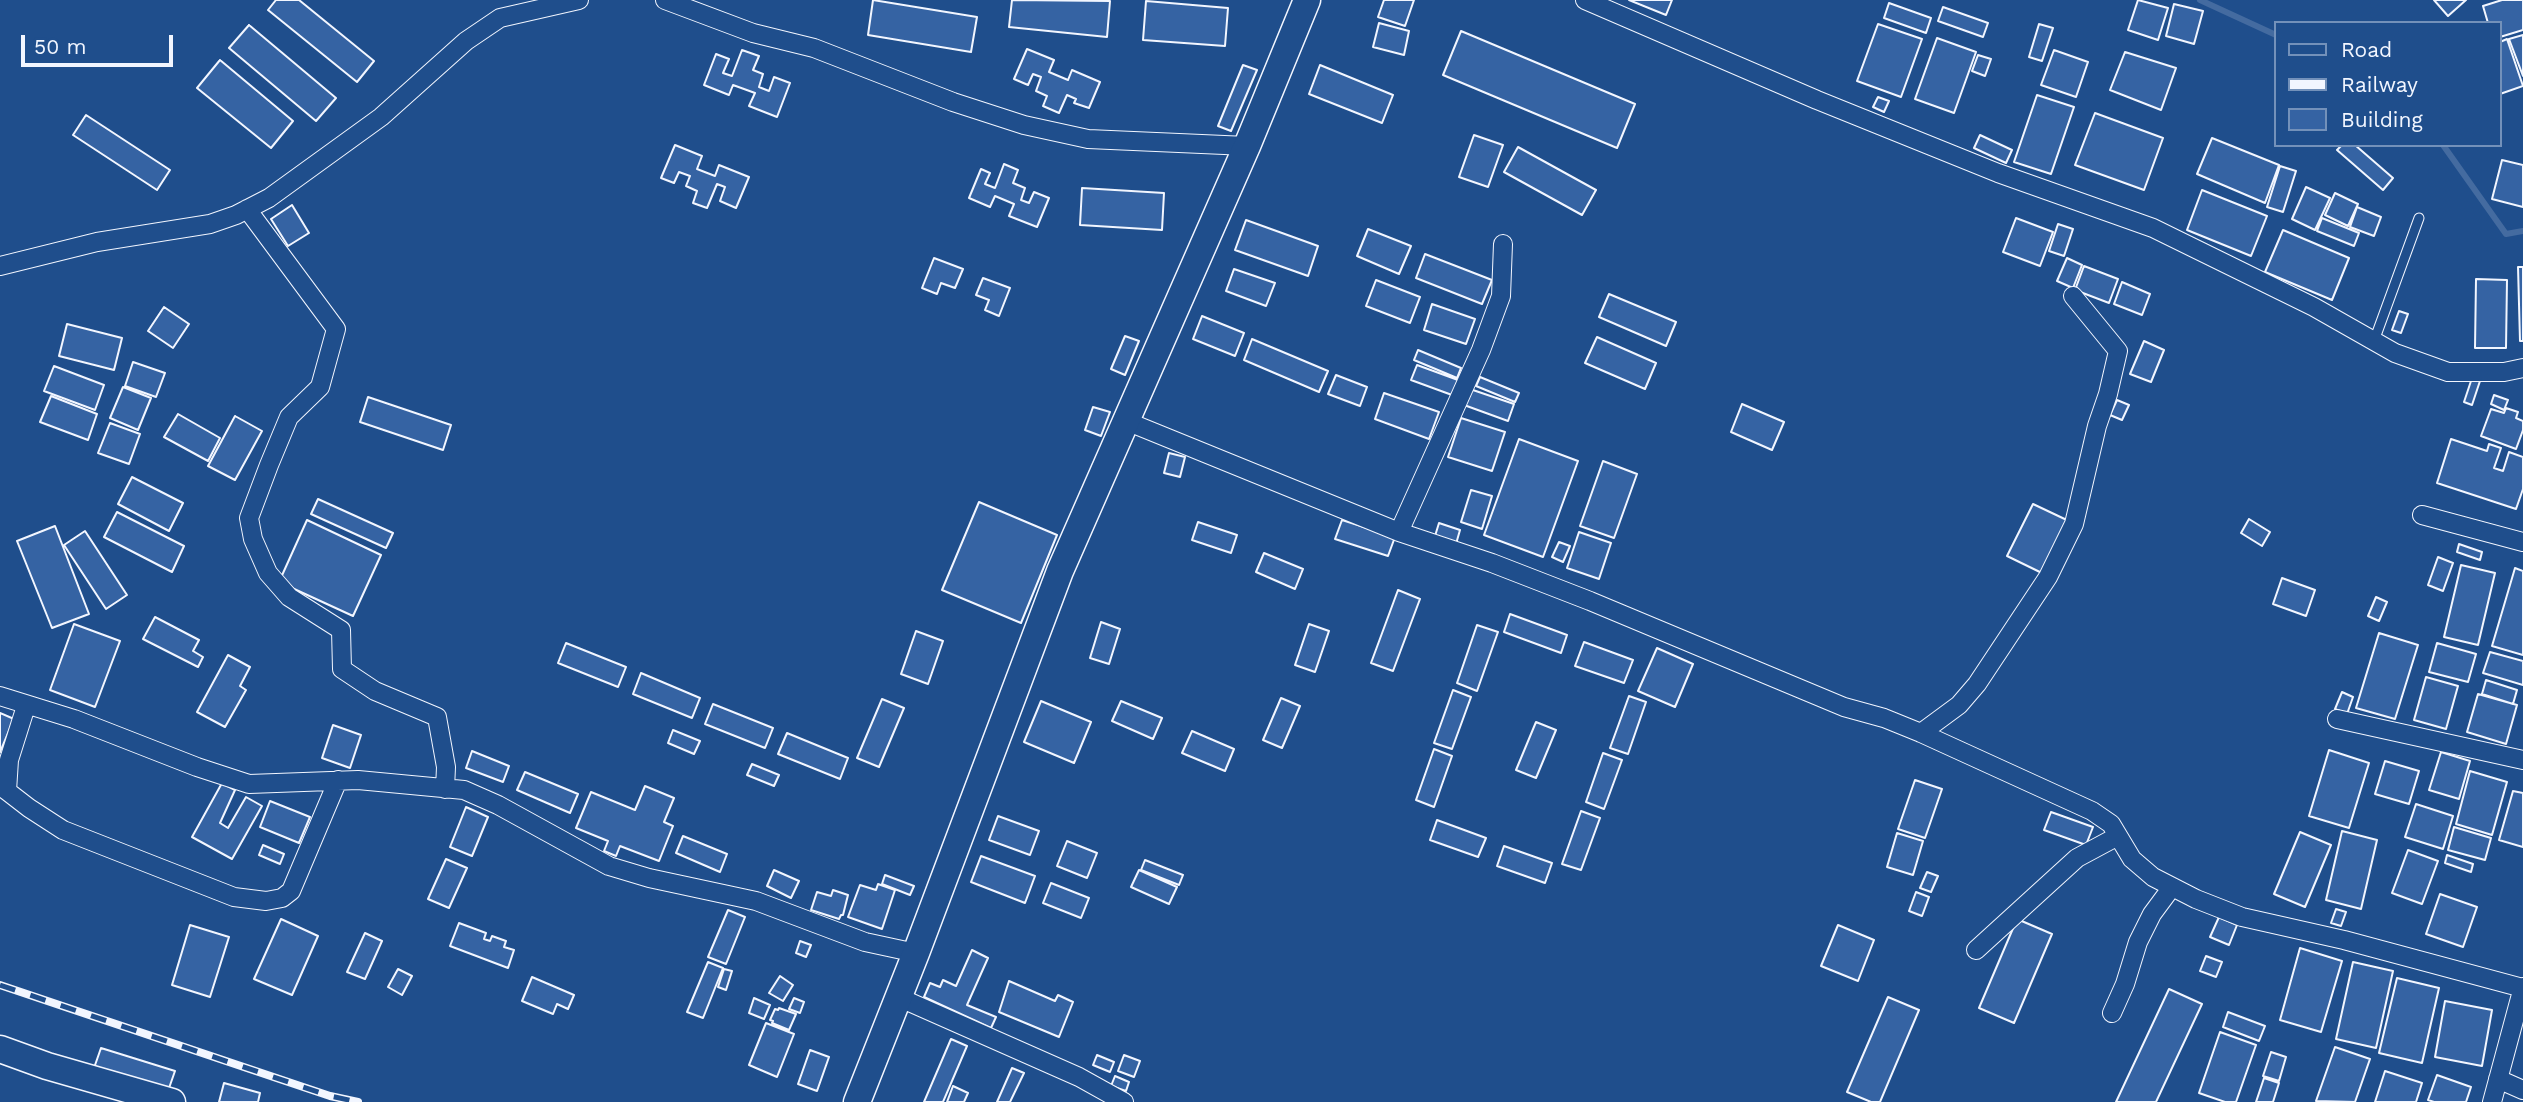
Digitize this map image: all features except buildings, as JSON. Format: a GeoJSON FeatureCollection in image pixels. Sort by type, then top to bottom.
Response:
{"type":"FeatureCollection","features":[{"type":"Feature","properties":{"kind":"street"},"geometry":{"type":"LineString","coordinates":[[0,266],[97,242],[210,224],[247,209],[269,198],[380,117],[466,41],[500,18],[579,0]]}},
{"type":"Feature","properties":{"kind":"street"},"geometry":{"type":"LineString","coordinates":[[666,0],[753,33],[814,48],[953,102],[1024,124],[1088,139],[1247,146]]}},
{"type":"Feature","properties":{"kind":"street"},"geometry":{"type":"LineString","coordinates":[[857,1102],[1060,571],[1247,146],[1307,0]]}},
{"type":"Feature","properties":{"kind":"street"},"geometry":{"type":"LineString","coordinates":[[1585,0],[1817,100],[1998,173],[2153,228],[2314,307],[2395,353],[2448,372],[2504,372],[2523,368]]}},
{"type":"Feature","properties":{"kind":"street"},"geometry":{"type":"LineString","coordinates":[[247,209],[336,328],[320,387],[289,417],[269,465],[249,518],[253,539],[268,573],[289,597],[341,630],[342,669],[375,691],[437,717],[446,767],[444,789]]}},
{"type":"Feature","properties":{"kind":"street"},"geometry":{"type":"LineString","coordinates":[[1399,532],[1481,349],[1500,296],[1503,244]]}},
{"type":"Feature","properties":{"kind":"street"},"geometry":{"type":"LineString","coordinates":[[1921,733],[1959,705],[1977,684],[2048,577],[2074,523],[2096,426],[2108,394],[2118,351],[2073,296]]}},
{"type":"Feature","properties":{"kind":"street"},"geometry":{"type":"LineString","coordinates":[[1126,421],[1399,532],[1517,572],[1844,707],[1884,718],[1921,733],[2092,811],[2111,824],[2132,859],[2152,877],[2242,917],[2344,940],[2523,988],[2492,1102]]}},
{"type":"Feature","properties":{"kind":"street"},"geometry":{"type":"LineString","coordinates":[[2422,515],[2523,542]]}},
{"type":"Feature","properties":{"kind":"street"},"geometry":{"type":"LineString","coordinates":[[0,696],[74,719],[197,767],[249,784],[338,780],[464,790],[498,805],[610,866],[756,901],[865,942],[916,953]]}},
{"type":"Feature","properties":{"kind":"street"},"geometry":{"type":"LineString","coordinates":[[26,706],[9,760],[7,790],[64,830],[234,897],[266,901],[282,898],[291,891],[338,780]]}},
{"type":"Feature","properties":{"kind":"street"},"geometry":{"type":"LineString","coordinates":[[2337,719],[2523,760]]}},
{"type":"Feature","properties":{"kind":"street"},"geometry":{"type":"LineString","coordinates":[[1976,950],[2077,858],[2118,836]]}},
{"type":"Feature","properties":{"kind":"street"},"geometry":{"type":"LineString","coordinates":[[2112,1013],[2126,984],[2138,942],[2152,914],[2172,887]]}},
{"type":"Feature","properties":{"kind":"street"},"geometry":{"type":"LineString","coordinates":[[898,997],[1066,1072],[1124,1102]]}},
{"type":"Feature","properties":{"kind":"street"},"geometry":{"type":"LineString","coordinates":[[0,1049],[47,1066],[172,1102]]}},
{"type":"Feature","properties":{"kind":"street"},"geometry":{"type":"LineString","coordinates":[[2498,1079],[2523,1090]]}},
{"type":"Feature","properties":{"kind":"lane"},"geometry":{"type":"LineString","coordinates":[[2374,341],[2419,218]]}},
{"type":"Feature","properties":{"kind":"waterway"},"geometry":{"type":"LineString","coordinates":[[2200,0],[2274,34]]}},
{"type":"Feature","properties":{"kind":"waterway"},"geometry":{"type":"LineString","coordinates":[[2444,147],[2506,234],[2523,231]]}},
{"type":"Feature","properties":{"kind":"railway"},"geometry":{"type":"LineString","coordinates":[[0,985],[330,1096],[358,1102]]}}]}
